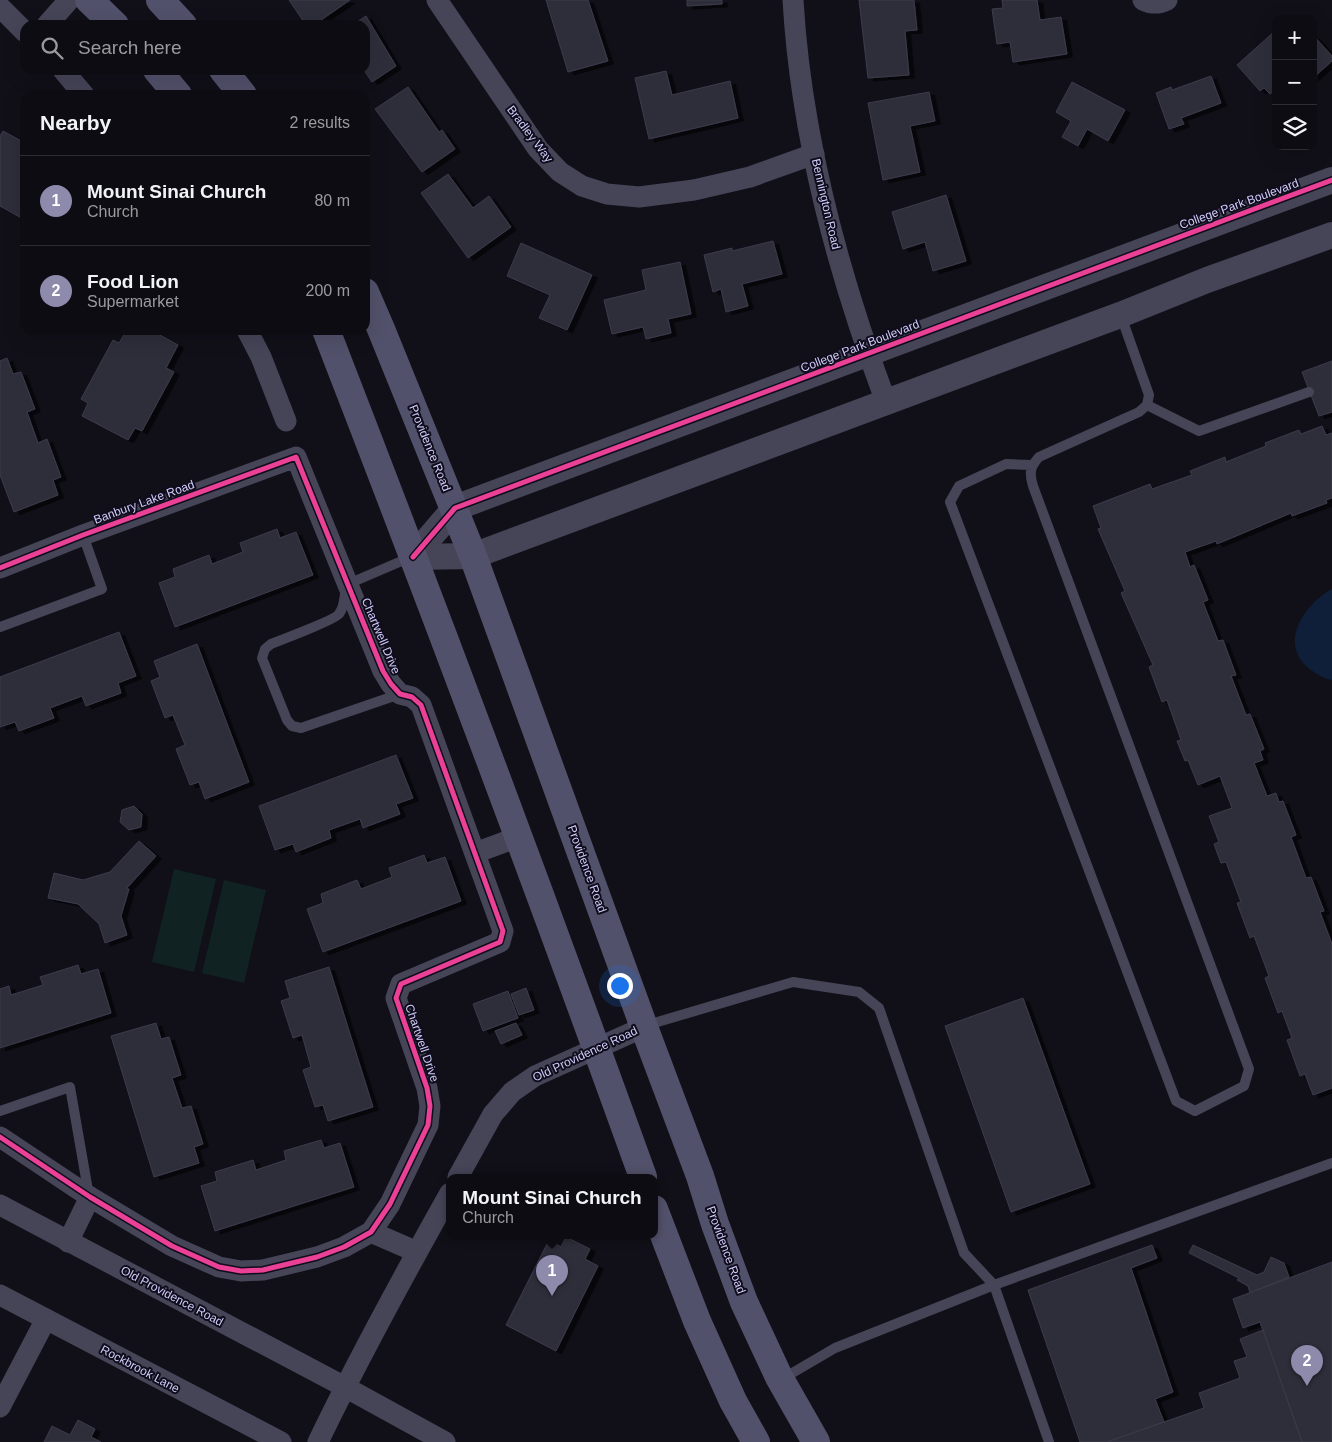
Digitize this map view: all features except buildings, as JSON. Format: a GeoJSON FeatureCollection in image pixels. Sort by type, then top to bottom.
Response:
{"type":"FeatureCollection","features":[{"type":"Feature","properties":{"kind":"main road"},"geometry":{"type":"LineString","coordinates":[[89,0],[110,20]]}},
{"type":"Feature","properties":{"kind":"main road"},"geometry":{"type":"LineString","coordinates":[[160,0],[178,20]]}},
{"type":"Feature","properties":{"kind":"main road"},"geometry":{"type":"LineString","coordinates":[[161,75],[174,90]]}},
{"type":"Feature","properties":{"kind":"main road"},"geometry":{"type":"LineString","coordinates":[[227,75],[239,90]]}},
{"type":"Feature","properties":{"kind":"main road","name":"Providence Road"},"geometry":{"type":"LineString","coordinates":[[370,304],[473,556],[700,1176],[715,1224],[744,1302],[781,1380],[816,1442]]}},
{"type":"Feature","properties":{"kind":"main road"},"geometry":{"type":"LineString","coordinates":[[328,335],[413,556],[642,1174]]}},
{"type":"Feature","properties":{"kind":"main road"},"geometry":{"type":"LineString","coordinates":[[658,1219],[697,1321],[734,1401],[756,1442]]}},
{"type":"Feature","properties":{"kind":"street"},"geometry":{"type":"LineString","coordinates":[[51,20],[69,0]]}},
{"type":"Feature","properties":{"kind":"street","name":"Bradley Way"},"geometry":{"type":"LineString","coordinates":[[437,0],[538,148],[560,172],[582,186],[607,194],[639,197],[694,190],[750,177],[814,154]]}},
{"type":"Feature","properties":{"kind":"street","name":"Bennington Road"},"geometry":{"type":"LineString","coordinates":[[793,0],[795,33],[803,90],[814,154],[833,239],[868,354],[886,402]]}},
{"type":"Feature","properties":{"kind":"street"},"geometry":{"type":"LineString","coordinates":[[1143,0],[1151,4],[1162,3],[1167,0]]}},
{"type":"Feature","properties":{"kind":"street"},"geometry":{"type":"LineString","coordinates":[[0,7],[20,27]]}},
{"type":"Feature","properties":{"kind":"street"},"geometry":{"type":"LineString","coordinates":[[66,75],[80,90]]}},
{"type":"Feature","properties":{"kind":"street","name":"College Park Boulevard"},"geometry":{"type":"LineString","coordinates":[[413,556],[454,508],[1332,180]]}},
{"type":"Feature","properties":{"kind":"street"},"geometry":{"type":"LineString","coordinates":[[413,556],[473,556],[1120,316],[1207,280],[1332,235]]}},
{"type":"Feature","properties":{"kind":"street"},"geometry":{"type":"LineString","coordinates":[[250,335],[261,357],[286,421]]}},
{"type":"Feature","properties":{"kind":"street","name":"Banbury Lake Road"},"geometry":{"type":"LineString","coordinates":[[0,568],[83,535],[296,457]]}},
{"type":"Feature","properties":{"kind":"street","name":"Chartwell Drive"},"geometry":{"type":"LineString","coordinates":[[0,1137],[90,1197],[172,1246],[219,1267],[241,1271],[263,1270],[317,1257],[344,1247],[371,1232],[390,1204],[428,1125],[430,1106],[427,1088],[396,998],[401,984],[500,942],[503,931],[421,705],[412,697],[400,694],[383,671],[296,457]]}},
{"type":"Feature","properties":{"kind":"street"},"geometry":{"type":"LineString","coordinates":[[475,853],[518,837]]}},
{"type":"Feature","properties":{"kind":"street","name":"Old Providence Road"},"geometry":{"type":"LineString","coordinates":[[460,1174],[493,1114],[512,1092],[535,1076],[644,1027]]}},
{"type":"Feature","properties":{"kind":"street"},"geometry":{"type":"LineString","coordinates":[[68,1242],[90,1197]]}},
{"type":"Feature","properties":{"kind":"street"},"geometry":{"type":"LineString","coordinates":[[318,1442],[416,1252],[446,1199]]}},
{"type":"Feature","properties":{"kind":"street","name":"Old Providence Road"},"geometry":{"type":"LineString","coordinates":[[0,1205],[345,1387],[445,1442]]}},
{"type":"Feature","properties":{"kind":"street"},"geometry":{"type":"LineString","coordinates":[[371,1232],[416,1252]]}},
{"type":"Feature","properties":{"kind":"street","name":"Rockbrook Lane"},"geometry":{"type":"LineString","coordinates":[[0,1295],[281,1442]]}},
{"type":"Feature","properties":{"kind":"street"},"geometry":{"type":"LineString","coordinates":[[0,1407],[46,1320]]}},
{"type":"Feature","properties":{"kind":"lane"},"geometry":{"type":"LineString","coordinates":[[1032,466],[1006,464],[959,486],[950,502],[1176,1101],[1194,1111],[1244,1086],[1249,1069],[1032,486],[1030,475],[1032,466],[1039,457],[1139,412],[1147,405],[1149,395],[1120,316]]}},
{"type":"Feature","properties":{"kind":"lane"},"geometry":{"type":"LineString","coordinates":[[1147,405],[1199,431],[1310,392]]}},
{"type":"Feature","properties":{"kind":"lane"},"geometry":{"type":"LineString","coordinates":[[0,627],[102,589],[83,535]]}},
{"type":"Feature","properties":{"kind":"lane"},"geometry":{"type":"LineString","coordinates":[[400,694],[301,728],[292,726],[287,720],[262,658],[265,649],[271,644],[338,617],[344,606],[344,594],[348,586],[355,581],[413,556]]}},
{"type":"Feature","properties":{"kind":"lane"},"geometry":{"type":"LineString","coordinates":[[644,1027],[793,982],[859,992],[879,1008],[964,1253],[994,1285],[1049,1442]]}},
{"type":"Feature","properties":{"kind":"lane"},"geometry":{"type":"LineString","coordinates":[[0,1111],[70,1087],[90,1197]]}},
{"type":"Feature","properties":{"kind":"lane"},"geometry":{"type":"LineString","coordinates":[[781,1380],[835,1348],[994,1285],[1332,1163]]}},
{"type":"Feature","properties":{"kind":"shaded area"},"geometry":{"type":"Polygon","coordinates":[[[174,869],[216,879],[194,972],[152,962],[174,869]]]}},
{"type":"Feature","properties":{"kind":"shaded area"},"geometry":{"type":"Polygon","coordinates":[[[224,880],[266,890],[244,983],[202,973],[224,880]]]}},
{"type":"Feature","properties":{"kind":"water"},"geometry":{"type":"Polygon","coordinates":[[[1332,589],[1332,680],[1311,670],[1301,660],[1296,649],[1295,638],[1298,626],[1304,615],[1321,596],[1332,589]]]}},
{"type":"Feature","properties":{"kind":"cycle path"},"geometry":{"type":"LineString","coordinates":[[413,557],[455,508],[1332,180]]}},
{"type":"Feature","properties":{"kind":"cycle path"},"geometry":{"type":"LineString","coordinates":[[0,568],[83,535],[296,457],[383,671],[400,694],[412,697],[421,705],[503,931],[500,942],[401,984],[396,998],[427,1088],[430,1106],[428,1125],[390,1204],[371,1232],[344,1247],[317,1257],[263,1270],[241,1271],[219,1267],[172,1246],[90,1197],[0,1137]]}},
{"type":"Feature","properties":{"kind":"place","name":"Mount Sinai Church"},"geometry":{"type":"Point","coordinates":[552,1296]}},
{"type":"Feature","properties":{"kind":"place","name":"Food Lion"},"geometry":{"type":"Point","coordinates":[1307,1386]}}]}
